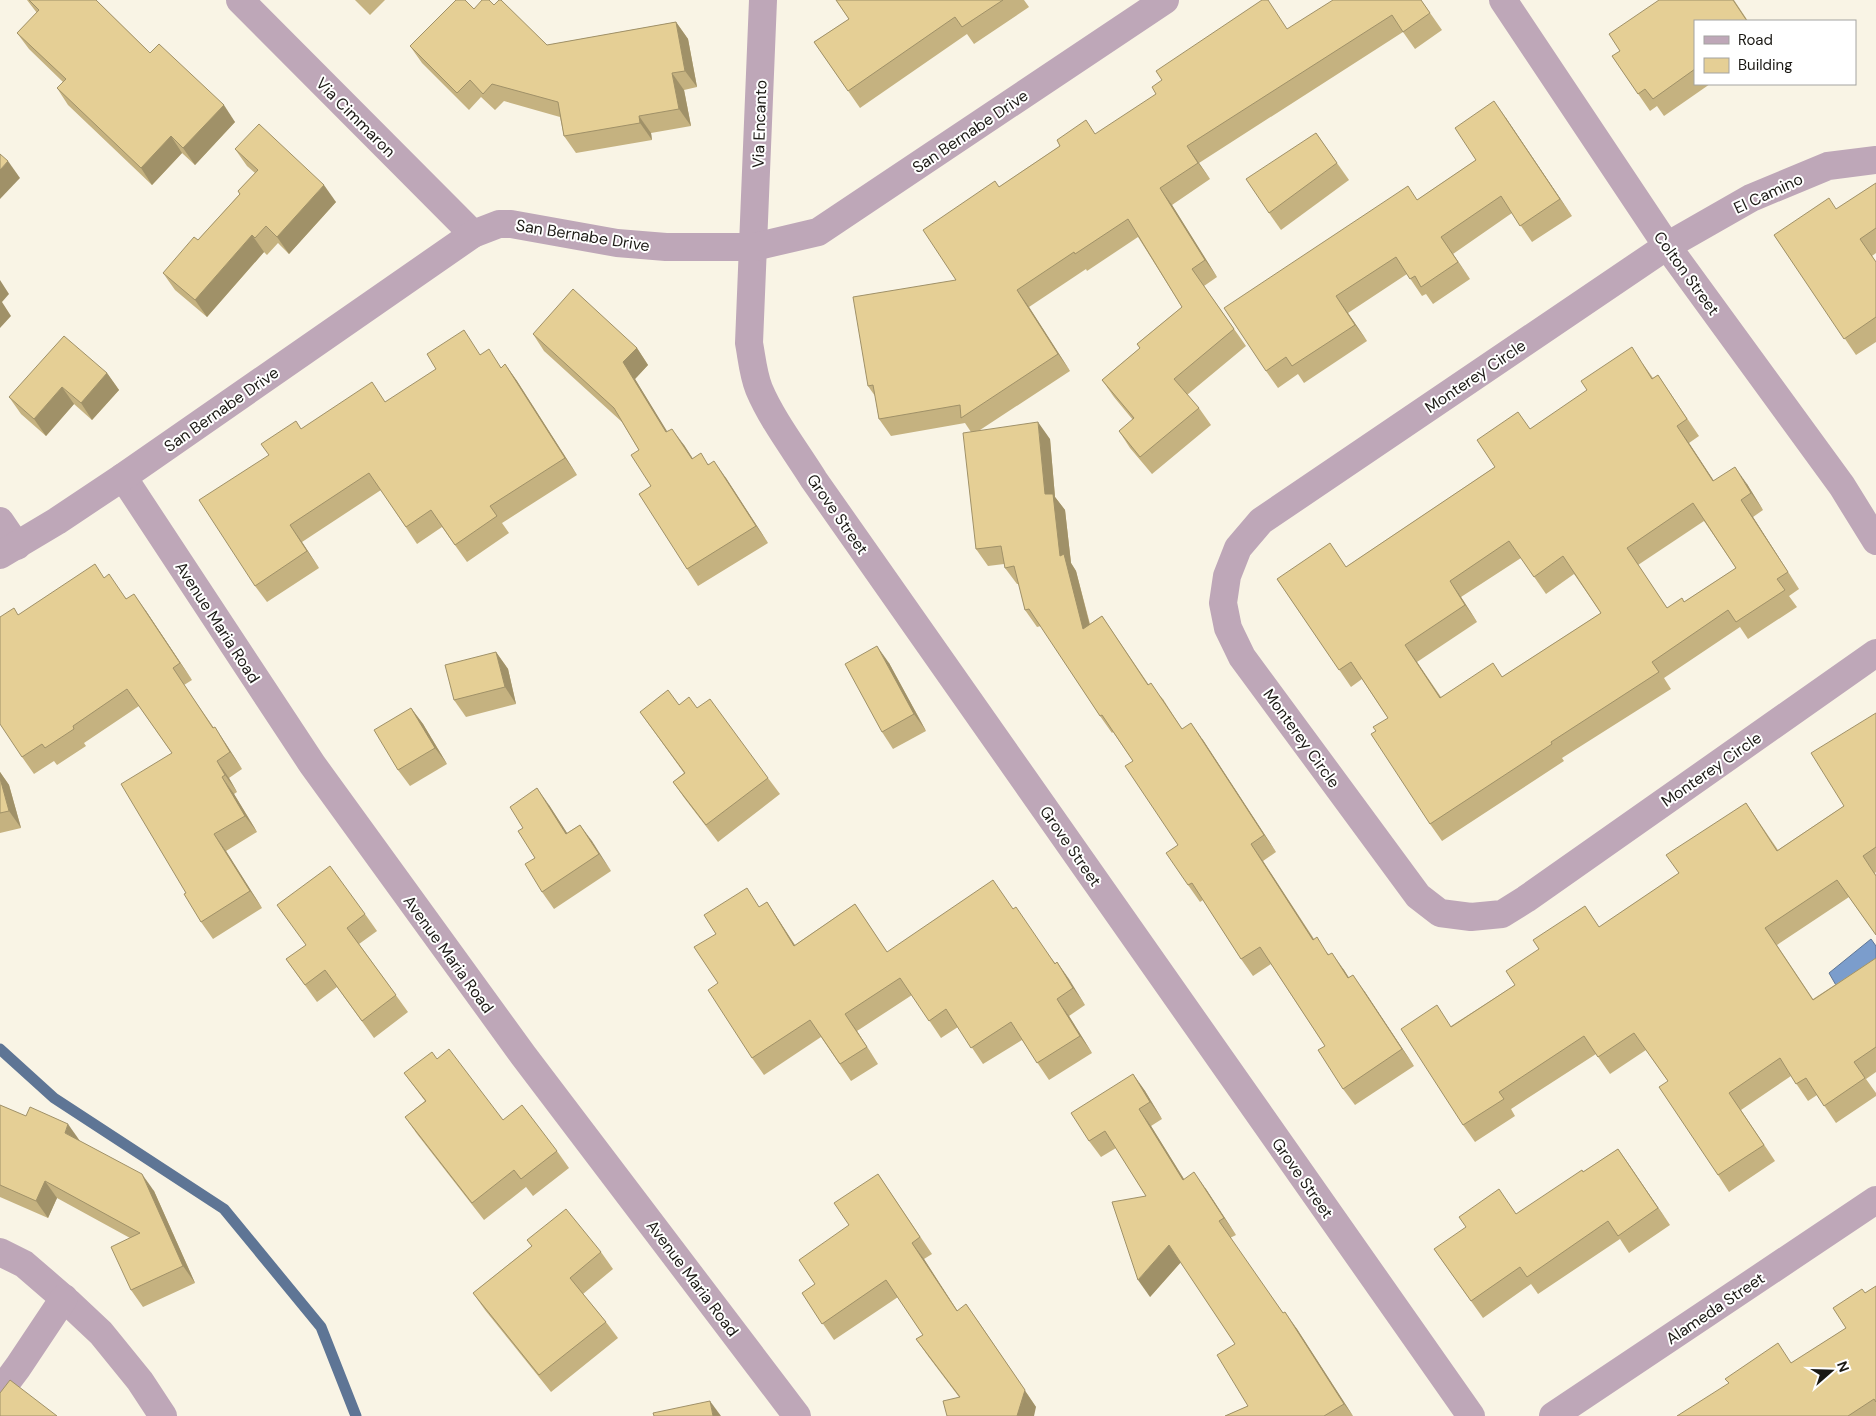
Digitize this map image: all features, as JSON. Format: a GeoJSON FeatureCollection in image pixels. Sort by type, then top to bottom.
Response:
{"type":"FeatureCollection","features":[{"type":"Feature","properties":{"kind":"street","name":"Via Cimmaron"},"geometry":{"type":"LineString","coordinates":[[240,0],[473,234]]}},
{"type":"Feature","properties":{"kind":"street","name":"Via Encanto"},"geometry":{"type":"LineString","coordinates":[[754,247],[763,0]]}},
{"type":"Feature","properties":{"kind":"street","name":"San Bernabe Drive"},"geometry":{"type":"LineString","coordinates":[[8,551],[123,477],[473,234],[499,224],[511,224],[617,244],[666,247],[754,247],[818,232],[1165,0]]}},
{"type":"Feature","properties":{"kind":"street","name":"Colton Street"},"geometry":{"type":"LineString","coordinates":[[1503,0],[1667,246],[1842,486],[1876,541]]}},
{"type":"Feature","properties":{"kind":"street","name":"El Camino"},"geometry":{"type":"LineString","coordinates":[[1667,246],[1751,198],[1828,166],[1876,160]]}},
{"type":"Feature","properties":{"kind":"street","name":"Monterey Circle"},"geometry":{"type":"LineString","coordinates":[[1667,246],[1261,521],[1238,548],[1227,576],[1223,603],[1228,628],[1242,657],[1418,896],[1440,912],[1471,916],[1502,914],[1526,899],[1876,653]]}},
{"type":"Feature","properties":{"kind":"street","name":"Grove Street"},"geometry":{"type":"LineString","coordinates":[[754,247],[749,343],[753,368],[767,405],[814,480],[1471,1416]]}},
{"type":"Feature","properties":{"kind":"street","name":"Avenue Maria Road"},"geometry":{"type":"LineString","coordinates":[[123,477],[312,764],[523,1055],[797,1416]]}},
{"type":"Feature","properties":{"kind":"street"},"geometry":{"type":"LineString","coordinates":[[0,521],[8,551]]}},
{"type":"Feature","properties":{"kind":"street","name":"Alameda Street"},"geometry":{"type":"LineString","coordinates":[[1553,1416],[1876,1200]]}},
{"type":"Feature","properties":{"kind":"street"},"geometry":{"type":"LineString","coordinates":[[0,1252],[24,1264],[101,1333],[140,1381],[163,1416]]}},
{"type":"Feature","properties":{"kind":"street"},"geometry":{"type":"LineString","coordinates":[[0,1391],[64,1298]]}},
{"type":"Feature","properties":{"kind":"water"},"geometry":{"type":"Polygon","coordinates":[[[1871,939],[1876,946],[1876,971],[1841,994],[1829,973],[1871,939]]]}},
{"type":"Feature","properties":{"kind":"building"},"geometry":{"type":"Polygon","coordinates":[[[29,0],[96,0],[150,53],[159,44],[224,105],[183,148],[171,136],[141,168],[57,88],[66,79],[17,33],[39,10],[29,0]]]}},
{"type":"Feature","properties":{"kind":"building"},"geometry":{"type":"Polygon","coordinates":[[[456,0],[465,0],[474,9],[482,0],[489,0],[494,5],[501,0],[547,45],[676,22],[685,71],[672,73],[679,109],[639,116],[640,123],[564,136],[558,102],[492,84],[483,94],[470,80],[457,93],[410,46],[456,0]]]}},
{"type":"Feature","properties":{"kind":"building"},"geometry":{"type":"Polygon","coordinates":[[[836,0],[1003,0],[962,27],[955,17],[848,91],[814,42],[849,19],[836,0]]]}},
{"type":"Feature","properties":{"kind":"building"},"geometry":{"type":"Polygon","coordinates":[[[1262,0],[1268,0],[1287,29],[1333,0],[1421,0],[1430,13],[1403,32],[1392,15],[1187,146],[1198,163],[1160,188],[1205,260],[1192,269],[1234,329],[1174,379],[1199,408],[1140,457],[1119,431],[1134,418],[1102,380],[1140,348],[1137,344],[1182,307],[1128,219],[1017,290],[1058,354],[961,418],[960,405],[879,419],[873,385],[868,386],[853,297],[956,280],[923,230],[995,181],[999,187],[1060,146],[1057,140],[1086,120],[1095,134],[1156,94],[1152,87],[1162,80],[1156,71],[1262,0]]]}},
{"type":"Feature","properties":{"kind":"building"},"geometry":{"type":"Polygon","coordinates":[[[1659,0],[1733,0],[1746,20],[1694,20],[1694,70],[1653,99],[1645,89],[1638,94],[1612,56],[1620,51],[1609,34],[1659,0]]]}},
{"type":"Feature","properties":{"kind":"building"},"geometry":{"type":"Polygon","coordinates":[[[1494,101],[1560,199],[1520,226],[1501,196],[1441,237],[1458,262],[1421,287],[1415,276],[1410,279],[1396,257],[1336,296],[1355,325],[1292,366],[1286,357],[1266,371],[1224,308],[1408,186],[1417,200],[1476,160],[1455,128],[1494,101]]]}},
{"type":"Feature","properties":{"kind":"building"},"geometry":{"type":"Polygon","coordinates":[[[259,124],[324,185],[277,237],[266,226],[255,238],[252,235],[195,300],[163,273],[194,237],[198,240],[240,194],[238,191],[258,170],[235,149],[259,124]]]}},
{"type":"Feature","properties":{"kind":"building"},"geometry":{"type":"Polygon","coordinates":[[[1316,133],[1337,163],[1269,213],[1246,179],[1316,133]]]}},
{"type":"Feature","properties":{"kind":"building"},"geometry":{"type":"Polygon","coordinates":[[[0,154],[8,161],[0,170],[0,154]]]}},
{"type":"Feature","properties":{"kind":"building"},"geometry":{"type":"Polygon","coordinates":[[[1876,183],[1876,228],[1860,239],[1876,262],[1876,317],[1844,339],[1774,235],[1829,198],[1836,209],[1876,183]]]}},
{"type":"Feature","properties":{"kind":"building"},"geometry":{"type":"Polygon","coordinates":[[[573,289],[637,348],[623,362],[666,432],[672,429],[692,459],[701,453],[708,465],[714,461],[756,526],[687,569],[639,494],[651,486],[631,455],[639,450],[614,408],[533,334],[573,289]]]}},
{"type":"Feature","properties":{"kind":"building"},"geometry":{"type":"Polygon","coordinates":[[[464,330],[480,355],[489,349],[501,368],[505,364],[565,458],[490,506],[497,516],[455,545],[431,510],[406,527],[369,473],[290,525],[307,551],[255,586],[199,500],[269,455],[261,444],[296,421],[301,429],[372,382],[385,402],[436,369],[427,354],[464,330]]]}},
{"type":"Feature","properties":{"kind":"building"},"geometry":{"type":"Polygon","coordinates":[[[64,336],[107,373],[81,403],[62,387],[34,419],[9,397],[64,336]]]}},
{"type":"Feature","properties":{"kind":"building"},"geometry":{"type":"Polygon","coordinates":[[[1632,347],[1652,379],[1658,375],[1687,419],[1677,426],[1713,481],[1735,467],[1751,493],[1741,500],[1788,572],[1777,579],[1785,590],[1736,622],[1728,610],[1652,662],[1659,672],[1430,824],[1371,734],[1376,731],[1373,727],[1388,718],[1351,662],[1339,670],[1277,579],[1330,543],[1346,567],[1495,467],[1477,440],[1518,412],[1530,429],[1587,390],[1581,381],[1632,347]],[[1693,503],[1627,548],[1667,608],[1682,598],[1684,602],[1736,568],[1693,503]],[[1509,541],[1450,581],[1465,605],[1405,645],[1440,698],[1493,663],[1502,677],[1601,613],[1563,556],[1534,577],[1509,541]]]}},
{"type":"Feature","properties":{"kind":"building"},"geometry":{"type":"Polygon","coordinates":[[[1038,422],[1045,494],[1053,494],[1060,556],[1064,554],[1083,629],[1102,616],[1148,685],[1151,683],[1182,729],[1191,723],[1264,835],[1251,844],[1313,940],[1317,937],[1328,955],[1332,953],[1348,978],[1353,975],[1402,1049],[1343,1089],[1318,1050],[1325,1046],[1260,947],[1241,959],[1192,883],[1188,885],[1166,853],[1178,845],[1125,766],[1133,761],[1102,715],[1100,716],[1029,609],[1025,610],[1014,566],[1005,568],[1001,546],[976,549],[963,433],[1038,422]]]}},
{"type":"Feature","properties":{"kind":"building"},"geometry":{"type":"Polygon","coordinates":[[[95,564],[104,578],[109,574],[126,599],[134,594],[180,663],[173,668],[213,728],[215,727],[230,752],[217,761],[225,775],[222,777],[245,816],[214,834],[250,891],[201,922],[184,894],[186,893],[121,784],[172,753],[127,689],[73,726],[74,729],[45,748],[42,744],[22,757],[0,724],[0,617],[14,608],[18,615],[95,564]]]}},
{"type":"Feature","properties":{"kind":"building"},"geometry":{"type":"Polygon","coordinates":[[[877,646],[914,714],[882,732],[845,664],[877,646]]]}},
{"type":"Feature","properties":{"kind":"building"},"geometry":{"type":"Polygon","coordinates":[[[496,652],[505,687],[454,700],[445,665],[496,652]]]}},
{"type":"Feature","properties":{"kind":"building"},"geometry":{"type":"Polygon","coordinates":[[[668,690],[679,705],[689,697],[697,708],[710,699],[768,778],[706,825],[673,782],[685,773],[640,712],[668,690]]]}},
{"type":"Feature","properties":{"kind":"building"},"geometry":{"type":"Polygon","coordinates":[[[411,708],[435,748],[398,770],[374,730],[411,708]]]}},
{"type":"Feature","properties":{"kind":"building"},"geometry":{"type":"Polygon","coordinates":[[[1876,713],[1876,847],[1863,856],[1876,876],[1876,935],[1837,880],[1765,928],[1813,1000],[1876,958],[1876,1047],[1854,1062],[1865,1078],[1824,1106],[1806,1078],[1796,1084],[1780,1058],[1729,1093],[1764,1145],[1718,1175],[1659,1087],[1668,1081],[1634,1033],[1598,1057],[1584,1036],[1499,1092],[1504,1099],[1463,1125],[1401,1029],[1437,1005],[1451,1027],[1515,985],[1506,971],[1539,949],[1533,940],[1585,906],[1599,927],[1679,873],[1666,855],[1746,803],[1777,851],[1844,806],[1811,753],[1876,713]]]}},
{"type":"Feature","properties":{"kind":"building"},"geometry":{"type":"Polygon","coordinates":[[[0,778],[9,811],[0,813],[0,778]]]}},
{"type":"Feature","properties":{"kind":"building"},"geometry":{"type":"Polygon","coordinates":[[[537,788],[566,834],[580,825],[599,854],[542,892],[525,864],[535,858],[518,831],[523,828],[510,807],[537,788]]]}},
{"type":"Feature","properties":{"kind":"building"},"geometry":{"type":"Polygon","coordinates":[[[330,866],[365,914],[347,928],[396,995],[362,1021],[325,970],[305,985],[286,959],[306,945],[277,905],[330,866]]]}},
{"type":"Feature","properties":{"kind":"building"},"geometry":{"type":"Polygon","coordinates":[[[993,880],[1013,909],[1016,907],[1055,964],[1057,962],[1073,988],[1057,999],[1080,1036],[1037,1063],[1011,1022],[971,1048],[946,1009],[929,1021],[900,978],[845,1014],[867,1047],[840,1064],[810,1020],[752,1058],[708,990],[718,983],[694,947],[716,934],[704,915],[747,888],[759,907],[767,902],[794,946],[855,904],[887,952],[993,880]]]}},
{"type":"Feature","properties":{"kind":"building"},"geometry":{"type":"Polygon","coordinates":[[[449,1049],[503,1120],[522,1105],[557,1151],[521,1179],[514,1170],[472,1203],[405,1117],[426,1101],[404,1073],[432,1052],[437,1059],[449,1049]]]}},
{"type":"Feature","properties":{"kind":"building"},"geometry":{"type":"Polygon","coordinates":[[[1133,1074],[1150,1102],[1139,1109],[1183,1180],[1194,1172],[1224,1218],[1219,1221],[1283,1313],[1285,1312],[1344,1404],[1324,1416],[1225,1416],[1248,1406],[1217,1355],[1235,1344],[1169,1245],[1138,1280],[1112,1202],[1146,1196],[1105,1131],[1089,1141],[1071,1113],[1133,1074]]]}},
{"type":"Feature","properties":{"kind":"building"},"geometry":{"type":"Polygon","coordinates":[[[0,1105],[26,1116],[30,1107],[68,1124],[65,1133],[142,1174],[183,1266],[131,1290],[111,1247],[140,1233],[45,1181],[36,1201],[0,1185],[0,1105]]]}},
{"type":"Feature","properties":{"kind":"building"},"geometry":{"type":"Polygon","coordinates":[[[1618,1149],[1658,1208],[1618,1236],[1608,1221],[1527,1277],[1520,1267],[1471,1301],[1434,1249],[1466,1227],[1459,1217],[1499,1189],[1516,1214],[1582,1170],[1583,1172],[1618,1149]]]}},
{"type":"Feature","properties":{"kind":"building"},"geometry":{"type":"Polygon","coordinates":[[[878,1174],[920,1237],[912,1243],[957,1311],[966,1304],[1025,1390],[1017,1416],[947,1416],[943,1401],[960,1397],[916,1339],[923,1335],[886,1280],[822,1324],[802,1293],[815,1284],[799,1260],[849,1225],[834,1203],[878,1174]]]}},
{"type":"Feature","properties":{"kind":"building"},"geometry":{"type":"Polygon","coordinates":[[[566,1209],[601,1252],[570,1278],[606,1322],[539,1375],[473,1293],[532,1246],[527,1240],[566,1209]]]}},
{"type":"Feature","properties":{"kind":"building"},"geometry":{"type":"Polygon","coordinates":[[[1876,1286],[1876,1402],[1874,1399],[1848,1416],[1677,1416],[1729,1383],[1725,1379],[1778,1343],[1791,1363],[1846,1328],[1833,1308],[1862,1289],[1865,1293],[1876,1286]]]}},
{"type":"Feature","properties":{"kind":"building"},"geometry":{"type":"Polygon","coordinates":[[[10,1380],[57,1416],[0,1416],[0,1393],[10,1380]]]}},
{"type":"Feature","properties":{"kind":"building"},"geometry":{"type":"Polygon","coordinates":[[[710,1401],[713,1416],[654,1416],[653,1413],[710,1401]]]}},
{"type":"Feature","properties":{"kind":"waterway"},"geometry":{"type":"LineString","coordinates":[[0,1049],[54,1098],[224,1209],[321,1327],[356,1416]]}}]}
